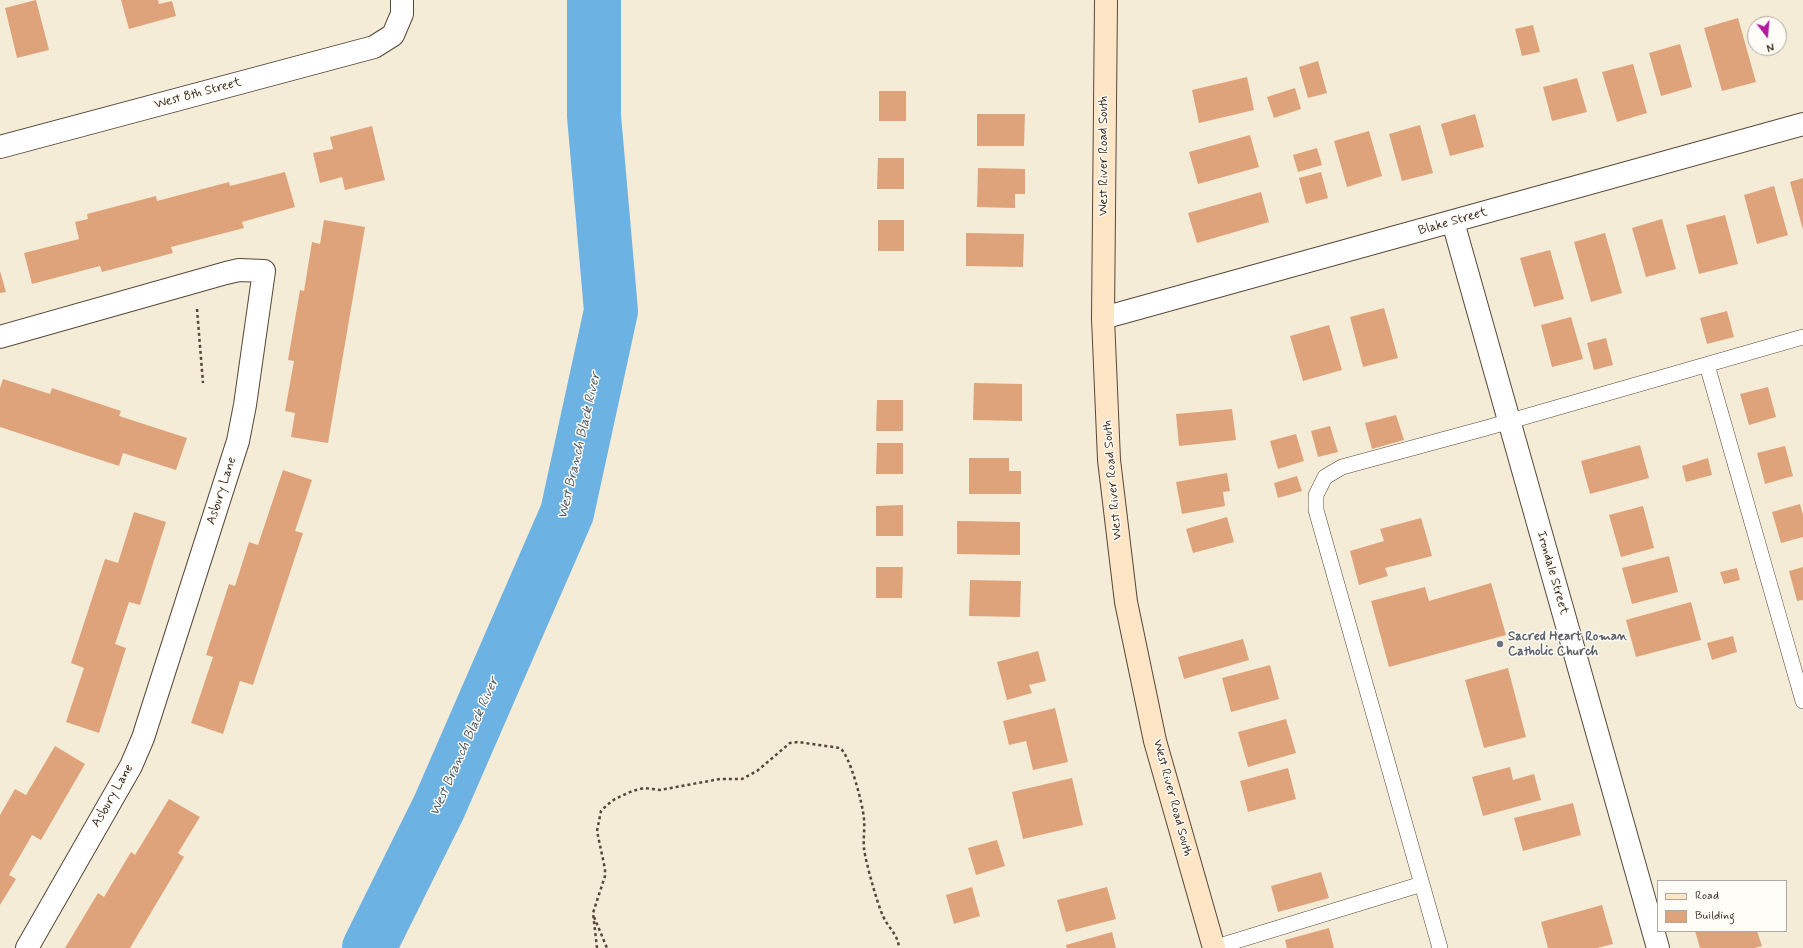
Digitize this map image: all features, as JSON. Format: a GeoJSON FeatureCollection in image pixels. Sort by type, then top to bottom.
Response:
{"type":"FeatureCollection","features":[{"type":"Feature","properties":{"kind":"main road","name":"West River Road South"},"geometry":{"type":"LineString","coordinates":[[1106,0],[1103,318],[1108,460],[1126,602],[1155,741],[1214,948]]}},
{"type":"Feature","properties":{"kind":"street","name":"West 8th Street"},"geometry":{"type":"LineString","coordinates":[[0,147],[374,46],[393,35],[402,14],[402,0]]}},
{"type":"Feature","properties":{"kind":"street","name":"Blake Street"},"geometry":{"type":"LineString","coordinates":[[1103,318],[1803,124]]}},
{"type":"Feature","properties":{"kind":"street","name":"Irondale Street"},"geometry":{"type":"LineString","coordinates":[[1453,222],[1658,948]]}},
{"type":"Feature","properties":{"kind":"street","name":"Asbury Lane"},"geometry":{"type":"LineString","coordinates":[[0,336],[232,271],[251,269],[264,271],[245,405],[238,441],[143,738],[131,766],[27,948]]}},
{"type":"Feature","properties":{"kind":"lane"},"geometry":{"type":"LineString","coordinates":[[1440,948],[1316,510],[1316,495],[1325,477],[1342,467],[1509,422],[1803,338]]}},
{"type":"Feature","properties":{"kind":"lane"},"geometry":{"type":"LineString","coordinates":[[1707,365],[1803,701]]}},
{"type":"Feature","properties":{"kind":"lane"},"geometry":{"type":"LineString","coordinates":[[1214,948],[1422,884]]}},
{"type":"Feature","properties":{"kind":"path"},"geometry":{"type":"LineString","coordinates":[[197,302],[203,383]]}},
{"type":"Feature","properties":{"kind":"path"},"geometry":{"type":"LineString","coordinates":[[597,948],[593,913],[605,876],[605,869],[597,831],[601,811],[615,799],[632,791],[644,788],[660,790],[720,780],[742,779],[757,771],[790,743],[798,742],[831,745],[843,750],[860,797],[864,818],[864,850],[882,914],[898,938],[899,948]]}},
{"type":"Feature","properties":{"kind":"path"},"geometry":{"type":"LineString","coordinates":[[593,913],[607,948]]}},
{"type":"Feature","properties":{"kind":"building"},"geometry":{"type":"Polygon","coordinates":[[[36,0],[49,50],[17,58],[5,8],[36,0]]]}},
{"type":"Feature","properties":{"kind":"building"},"geometry":{"type":"Polygon","coordinates":[[[121,0],[158,0],[159,4],[172,1],[176,16],[129,29],[121,0]]]}},
{"type":"Feature","properties":{"kind":"building"},"geometry":{"type":"Polygon","coordinates":[[[1738,18],[1747,50],[1747,56],[1749,56],[1756,82],[1722,91],[1704,28],[1738,18]]]}},
{"type":"Feature","properties":{"kind":"building"},"geometry":{"type":"Polygon","coordinates":[[[1533,25],[1540,52],[1522,56],[1515,29],[1533,25]]]}},
{"type":"Feature","properties":{"kind":"building"},"geometry":{"type":"Polygon","coordinates":[[[1680,44],[1692,87],[1661,96],[1649,53],[1680,44]]]}},
{"type":"Feature","properties":{"kind":"building"},"geometry":{"type":"Polygon","coordinates":[[[1318,61],[1327,93],[1308,98],[1299,67],[1318,61]]]}},
{"type":"Feature","properties":{"kind":"building"},"geometry":{"type":"Polygon","coordinates":[[[1633,64],[1647,113],[1617,122],[1602,72],[1633,64]]]}},
{"type":"Feature","properties":{"kind":"building"},"geometry":{"type":"Polygon","coordinates":[[[1247,77],[1254,110],[1199,123],[1192,90],[1247,77]]]}},
{"type":"Feature","properties":{"kind":"building"},"geometry":{"type":"Polygon","coordinates":[[[1577,78],[1587,112],[1552,121],[1543,87],[1577,78]]]}},
{"type":"Feature","properties":{"kind":"building"},"geometry":{"type":"Polygon","coordinates":[[[1295,88],[1301,109],[1274,118],[1267,97],[1295,88]]]}},
{"type":"Feature","properties":{"kind":"building"},"geometry":{"type":"Polygon","coordinates":[[[879,91],[906,91],[906,121],[879,121],[879,91]]]}},
{"type":"Feature","properties":{"kind":"building"},"geometry":{"type":"Polygon","coordinates":[[[977,114],[1025,114],[1024,146],[977,146],[977,114]]]}},
{"type":"Feature","properties":{"kind":"building"},"geometry":{"type":"Polygon","coordinates":[[[1475,114],[1484,147],[1450,156],[1441,124],[1475,114]]]}},
{"type":"Feature","properties":{"kind":"building"},"geometry":{"type":"Polygon","coordinates":[[[1420,125],[1433,173],[1402,181],[1389,134],[1420,125]]]}},
{"type":"Feature","properties":{"kind":"building"},"geometry":{"type":"Polygon","coordinates":[[[372,126],[385,180],[345,190],[342,177],[320,183],[313,153],[333,149],[330,137],[372,126]]]}},
{"type":"Feature","properties":{"kind":"building"},"geometry":{"type":"Polygon","coordinates":[[[1369,131],[1382,176],[1347,187],[1334,141],[1369,131]]]}},
{"type":"Feature","properties":{"kind":"building"},"geometry":{"type":"Polygon","coordinates":[[[1250,135],[1259,167],[1198,184],[1189,152],[1250,135]]]}},
{"type":"Feature","properties":{"kind":"building"},"geometry":{"type":"Polygon","coordinates":[[[1317,148],[1322,165],[1298,172],[1293,155],[1317,148]]]}},
{"type":"Feature","properties":{"kind":"building"},"geometry":{"type":"Polygon","coordinates":[[[878,158],[904,158],[904,189],[877,189],[878,158]]]}},
{"type":"Feature","properties":{"kind":"building"},"geometry":{"type":"Polygon","coordinates":[[[978,168],[1025,169],[1025,194],[1015,194],[1015,208],[977,207],[978,168]]]}},
{"type":"Feature","properties":{"kind":"building"},"geometry":{"type":"Polygon","coordinates":[[[285,172],[295,207],[242,222],[244,228],[171,247],[173,253],[102,272],[100,266],[32,284],[24,253],[79,239],[75,222],[88,219],[87,214],[156,196],[157,201],[229,182],[230,186],[285,172]]]}},
{"type":"Feature","properties":{"kind":"building"},"geometry":{"type":"Polygon","coordinates":[[[1321,172],[1328,198],[1306,204],[1299,178],[1321,172]]]}},
{"type":"Feature","properties":{"kind":"building"},"geometry":{"type":"Polygon","coordinates":[[[1803,178],[1803,230],[1790,182],[1803,178]]]}},
{"type":"Feature","properties":{"kind":"building"},"geometry":{"type":"Polygon","coordinates":[[[1774,186],[1788,235],[1757,244],[1744,195],[1774,186]]]}},
{"type":"Feature","properties":{"kind":"building"},"geometry":{"type":"Polygon","coordinates":[[[1261,192],[1269,222],[1197,243],[1188,213],[1261,192]]]}},
{"type":"Feature","properties":{"kind":"building"},"geometry":{"type":"Polygon","coordinates":[[[1725,215],[1738,264],[1699,274],[1686,225],[1725,215]]]}},
{"type":"Feature","properties":{"kind":"building"},"geometry":{"type":"Polygon","coordinates":[[[1662,219],[1676,269],[1646,277],[1632,228],[1662,219]]]}},
{"type":"Feature","properties":{"kind":"building"},"geometry":{"type":"Polygon","coordinates":[[[324,220],[365,227],[328,443],[291,437],[295,413],[285,411],[294,361],[288,360],[300,290],[304,291],[312,242],[320,244],[324,220]]]}},
{"type":"Feature","properties":{"kind":"building"},"geometry":{"type":"Polygon","coordinates":[[[878,220],[904,220],[904,251],[878,251],[878,220]]]}},
{"type":"Feature","properties":{"kind":"building"},"geometry":{"type":"Polygon","coordinates":[[[966,233],[1024,234],[1023,267],[966,266],[966,233]]]}},
{"type":"Feature","properties":{"kind":"building"},"geometry":{"type":"Polygon","coordinates":[[[1605,233],[1622,293],[1591,302],[1574,242],[1605,233]]]}},
{"type":"Feature","properties":{"kind":"building"},"geometry":{"type":"Polygon","coordinates":[[[1550,250],[1564,299],[1534,307],[1520,258],[1550,250]]]}},
{"type":"Feature","properties":{"kind":"building"},"geometry":{"type":"Polygon","coordinates":[[[0,271],[6,292],[0,293],[0,271]]]}},
{"type":"Feature","properties":{"kind":"building"},"geometry":{"type":"Polygon","coordinates":[[[1384,308],[1398,358],[1363,367],[1350,317],[1384,308]]]}},
{"type":"Feature","properties":{"kind":"building"},"geometry":{"type":"Polygon","coordinates":[[[1727,311],[1734,337],[1707,344],[1700,318],[1727,311]]]}},
{"type":"Feature","properties":{"kind":"building"},"geometry":{"type":"Polygon","coordinates":[[[1571,317],[1583,359],[1552,367],[1541,325],[1571,317]]]}},
{"type":"Feature","properties":{"kind":"building"},"geometry":{"type":"Polygon","coordinates":[[[1329,325],[1342,370],[1303,381],[1290,336],[1329,325]]]}},
{"type":"Feature","properties":{"kind":"building"},"geometry":{"type":"Polygon","coordinates":[[[1606,338],[1613,365],[1594,370],[1587,343],[1606,338]]]}},
{"type":"Feature","properties":{"kind":"building"},"geometry":{"type":"Polygon","coordinates":[[[3,379],[50,394],[52,388],[121,411],[119,416],[187,438],[176,470],[123,453],[119,466],[0,427],[0,388],[3,379]]]}},
{"type":"Feature","properties":{"kind":"building"},"geometry":{"type":"Polygon","coordinates":[[[974,383],[1022,384],[1022,421],[973,420],[974,383]]]}},
{"type":"Feature","properties":{"kind":"building"},"geometry":{"type":"Polygon","coordinates":[[[1768,387],[1776,417],[1749,425],[1740,394],[1768,387]]]}},
{"type":"Feature","properties":{"kind":"building"},"geometry":{"type":"Polygon","coordinates":[[[877,400],[903,400],[903,431],[876,431],[877,400]]]}},
{"type":"Feature","properties":{"kind":"building"},"geometry":{"type":"Polygon","coordinates":[[[1232,409],[1236,440],[1179,446],[1176,414],[1232,409]]]}},
{"type":"Feature","properties":{"kind":"building"},"geometry":{"type":"Polygon","coordinates":[[[1396,415],[1404,440],[1372,449],[1365,423],[1396,415]]]}},
{"type":"Feature","properties":{"kind":"building"},"geometry":{"type":"Polygon","coordinates":[[[1330,426],[1338,452],[1318,457],[1311,431],[1330,426]]]}},
{"type":"Feature","properties":{"kind":"building"},"geometry":{"type":"Polygon","coordinates":[[[1296,434],[1304,461],[1278,469],[1270,441],[1296,434]]]}},
{"type":"Feature","properties":{"kind":"building"},"geometry":{"type":"Polygon","coordinates":[[[877,443],[903,443],[903,474],[876,474],[877,443]]]}},
{"type":"Feature","properties":{"kind":"building"},"geometry":{"type":"Polygon","coordinates":[[[1640,445],[1649,478],[1590,494],[1581,461],[1640,445]]]}},
{"type":"Feature","properties":{"kind":"building"},"geometry":{"type":"Polygon","coordinates":[[[1785,446],[1793,476],[1765,484],[1757,453],[1785,446]]]}},
{"type":"Feature","properties":{"kind":"building"},"geometry":{"type":"Polygon","coordinates":[[[969,458],[1009,458],[1009,471],[1021,471],[1021,494],[969,494],[969,458]]]}},
{"type":"Feature","properties":{"kind":"building"},"geometry":{"type":"Polygon","coordinates":[[[1708,458],[1712,475],[1686,482],[1682,466],[1708,458]]]}},
{"type":"Feature","properties":{"kind":"building"},"geometry":{"type":"Polygon","coordinates":[[[283,470],[312,480],[295,531],[303,533],[253,685],[240,681],[223,734],[191,723],[213,657],[206,655],[229,584],[235,586],[249,542],[258,545],[283,470]]]}},
{"type":"Feature","properties":{"kind":"building"},"geometry":{"type":"Polygon","coordinates":[[[1227,473],[1230,491],[1223,492],[1225,506],[1182,514],[1176,482],[1227,473]]]}},
{"type":"Feature","properties":{"kind":"building"},"geometry":{"type":"Polygon","coordinates":[[[1297,476],[1302,491],[1278,498],[1274,483],[1297,476]]]}},
{"type":"Feature","properties":{"kind":"building"},"geometry":{"type":"Polygon","coordinates":[[[1800,504],[1803,515],[1803,537],[1781,543],[1772,512],[1800,504]]]}},
{"type":"Feature","properties":{"kind":"building"},"geometry":{"type":"Polygon","coordinates":[[[903,505],[903,536],[876,536],[876,506],[903,505]]]}},
{"type":"Feature","properties":{"kind":"building"},"geometry":{"type":"Polygon","coordinates":[[[1643,506],[1654,548],[1621,557],[1609,515],[1643,506]]]}},
{"type":"Feature","properties":{"kind":"building"},"geometry":{"type":"Polygon","coordinates":[[[134,512],[166,522],[140,605],[129,602],[115,644],[126,648],[99,733],[66,722],[84,668],[71,663],[105,559],[118,563],[134,512]]]}},
{"type":"Feature","properties":{"kind":"building"},"geometry":{"type":"Polygon","coordinates":[[[1227,517],[1234,542],[1193,553],[1186,529],[1227,517]]]}},
{"type":"Feature","properties":{"kind":"building"},"geometry":{"type":"Polygon","coordinates":[[[1421,518],[1432,556],[1385,568],[1388,576],[1359,585],[1350,551],[1384,541],[1380,529],[1421,518]]]}},
{"type":"Feature","properties":{"kind":"building"},"geometry":{"type":"Polygon","coordinates":[[[957,521],[1020,522],[1020,555],[957,554],[957,521]]]}},
{"type":"Feature","properties":{"kind":"building"},"geometry":{"type":"Polygon","coordinates":[[[1669,556],[1678,592],[1632,604],[1622,568],[1669,556]]]}},
{"type":"Feature","properties":{"kind":"building"},"geometry":{"type":"Polygon","coordinates":[[[876,567],[903,567],[902,598],[876,598],[876,567]]]}},
{"type":"Feature","properties":{"kind":"building"},"geometry":{"type":"Polygon","coordinates":[[[1803,567],[1803,600],[1797,601],[1789,571],[1803,567]]]}},
{"type":"Feature","properties":{"kind":"building"},"geometry":{"type":"Polygon","coordinates":[[[1737,568],[1740,580],[1724,584],[1720,572],[1737,568]]]}},
{"type":"Feature","properties":{"kind":"building"},"geometry":{"type":"Polygon","coordinates":[[[970,580],[1021,581],[1020,617],[969,616],[970,580]]]}},
{"type":"Feature","properties":{"kind":"building"},"geometry":{"type":"Polygon","coordinates":[[[1491,583],[1506,635],[1389,667],[1371,601],[1425,587],[1429,601],[1491,583]]]}},
{"type":"Feature","properties":{"kind":"building"},"geometry":{"type":"Polygon","coordinates":[[[1691,602],[1701,640],[1636,657],[1626,620],[1691,602]]]}},
{"type":"Feature","properties":{"kind":"building"},"geometry":{"type":"Polygon","coordinates":[[[1733,636],[1737,652],[1712,660],[1707,643],[1733,636]]]}},
{"type":"Feature","properties":{"kind":"building"},"geometry":{"type":"Polygon","coordinates":[[[1243,639],[1249,660],[1184,679],[1178,657],[1243,639]]]}},
{"type":"Feature","properties":{"kind":"building"},"geometry":{"type":"Polygon","coordinates":[[[1038,651],[1046,681],[1029,685],[1032,693],[1007,700],[997,662],[1038,651]]]}},
{"type":"Feature","properties":{"kind":"building"},"geometry":{"type":"Polygon","coordinates":[[[1270,665],[1279,699],[1231,712],[1222,678],[1270,665]]]}},
{"type":"Feature","properties":{"kind":"building"},"geometry":{"type":"Polygon","coordinates":[[[1508,668],[1526,737],[1484,748],[1465,680],[1508,668]]]}},
{"type":"Feature","properties":{"kind":"building"},"geometry":{"type":"Polygon","coordinates":[[[1055,708],[1068,762],[1033,770],[1026,741],[1009,745],[1003,721],[1055,708]]]}},
{"type":"Feature","properties":{"kind":"building"},"geometry":{"type":"Polygon","coordinates":[[[1286,719],[1296,753],[1248,767],[1238,732],[1286,719]]]}},
{"type":"Feature","properties":{"kind":"building"},"geometry":{"type":"Polygon","coordinates":[[[55,746],[85,764],[41,840],[32,835],[9,875],[16,879],[0,905],[0,815],[15,789],[26,795],[55,746]]]}},
{"type":"Feature","properties":{"kind":"building"},"geometry":{"type":"Polygon","coordinates":[[[1510,767],[1513,780],[1534,774],[1541,800],[1483,816],[1472,777],[1510,767]]]}},
{"type":"Feature","properties":{"kind":"building"},"geometry":{"type":"Polygon","coordinates":[[[1288,768],[1296,799],[1248,812],[1240,781],[1288,768]]]}},
{"type":"Feature","properties":{"kind":"building"},"geometry":{"type":"Polygon","coordinates":[[[1072,778],[1083,825],[1023,839],[1012,792],[1072,778]]]}},
{"type":"Feature","properties":{"kind":"building"},"geometry":{"type":"Polygon","coordinates":[[[169,799],[200,817],[178,853],[184,857],[130,948],[65,948],[98,893],[104,897],[131,852],[135,855],[169,799]]]}},
{"type":"Feature","properties":{"kind":"building"},"geometry":{"type":"Polygon","coordinates":[[[1573,803],[1581,835],[1523,851],[1514,818],[1573,803]]]}},
{"type":"Feature","properties":{"kind":"building"},"geometry":{"type":"Polygon","coordinates":[[[997,840],[1005,866],[976,875],[968,848],[997,840]]]}},
{"type":"Feature","properties":{"kind":"building"},"geometry":{"type":"Polygon","coordinates":[[[1321,872],[1329,898],[1278,912],[1271,886],[1321,872]]]}},
{"type":"Feature","properties":{"kind":"building"},"geometry":{"type":"Polygon","coordinates":[[[972,887],[980,916],[954,924],[946,895],[972,887]]]}},
{"type":"Feature","properties":{"kind":"building"},"geometry":{"type":"Polygon","coordinates":[[[1107,887],[1116,919],[1066,932],[1057,900],[1107,887]]]}},
{"type":"Feature","properties":{"kind":"building"},"geometry":{"type":"Polygon","coordinates":[[[1602,905],[1613,944],[1597,948],[1548,948],[1541,922],[1602,905]]]}},
{"type":"Feature","properties":{"kind":"building"},"geometry":{"type":"Polygon","coordinates":[[[1329,928],[1334,948],[1287,948],[1285,940],[1329,928]]]}},
{"type":"Feature","properties":{"kind":"building"},"geometry":{"type":"Polygon","coordinates":[[[1112,932],[1116,948],[1067,948],[1066,945],[1112,932]]]}},
{"type":"Feature","properties":{"kind":"building"},"geometry":{"type":"Polygon","coordinates":[[[1695,932],[1757,932],[1762,946],[1755,948],[1700,948],[1695,932]]]}},
{"type":"Feature","properties":{"kind":"waterway","name":"West Branch Black River"},"geometry":{"type":"LineString","coordinates":[[369,948],[439,807],[567,513],[611,311],[594,116],[594,0]]}},
{"type":"Feature","properties":{"kind":"place","name":"Sacred Heart Roman Catholic Church"},"geometry":{"type":"Point","coordinates":[1500,644]}}]}
